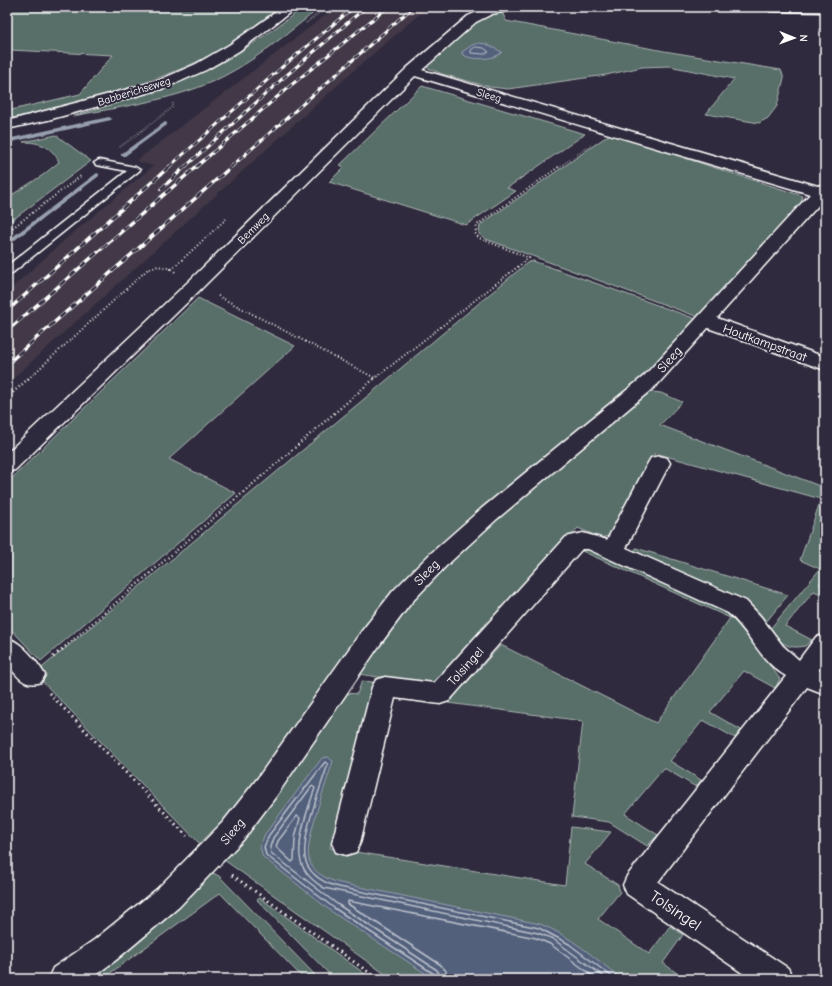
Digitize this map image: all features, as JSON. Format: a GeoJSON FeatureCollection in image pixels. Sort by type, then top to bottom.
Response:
{"type":"FeatureCollection","features":[{"type":"Feature","properties":{"kind":"street","name":"Babberichseweg"},"geometry":{"type":"LineString","coordinates":[[7,125],[43,117],[160,85],[201,66],[234,48],[291,7]]}},
{"type":"Feature","properties":{"kind":"street","name":"Bemweg"},"geometry":{"type":"LineString","coordinates":[[7,465],[195,284],[412,71],[472,19],[488,11],[506,7]]}},
{"type":"Feature","properties":{"kind":"street"},"geometry":{"type":"LineString","coordinates":[[770,7],[825,8]]}},
{"type":"Feature","properties":{"kind":"street","name":"Sleeg"},"geometry":{"type":"LineString","coordinates":[[64,979],[105,950],[168,898],[233,831],[268,787],[370,638],[402,597],[438,560],[489,514],[650,380],[822,190],[412,71]]}},
{"type":"Feature","properties":{"kind":"street","name":"Houtkampstraat"},"geometry":{"type":"LineString","coordinates":[[704,320],[825,364]]}},
{"type":"Feature","properties":{"kind":"street"},"geometry":{"type":"LineString","coordinates":[[613,551],[659,463]]}},
{"type":"Feature","properties":{"kind":"street","name":"Tolsingel"},"geometry":{"type":"LineString","coordinates":[[346,843],[385,687],[440,694],[574,543],[583,541],[592,542],[737,607],[745,613],[780,660],[814,678]]}},
{"type":"Feature","properties":{"kind":"street","name":"Tolsingel"},"geometry":{"type":"LineString","coordinates":[[777,979],[638,885],[814,678],[825,644]]}},
{"type":"Feature","properties":{"kind":"street"},"geometry":{"type":"LineString","coordinates":[[7,647],[32,675]]}},
{"type":"Feature","properties":{"kind":"lane"},"geometry":{"type":"LineString","coordinates":[[7,272],[135,170],[99,163]]}},
{"type":"Feature","properties":{"kind":"path"},"geometry":{"type":"LineString","coordinates":[[32,675],[375,378],[529,258],[479,238],[476,233],[477,225],[611,130]]}},
{"type":"Feature","properties":{"kind":"path"},"geometry":{"type":"LineString","coordinates":[[7,398],[147,270],[158,266],[172,269]]}},
{"type":"Feature","properties":{"kind":"shaded area"},"geometry":{"type":"Polygon","coordinates":[[[336,7],[428,7],[360,65],[7,384],[7,292],[68,237],[153,166],[136,161],[336,7]]]}},
{"type":"Feature","properties":{"kind":"green space"},"geometry":{"type":"Polygon","coordinates":[[[7,7],[283,7],[227,46],[184,68],[109,94],[58,108],[7,119],[7,111],[80,94],[113,55],[9,50],[7,52],[7,7]]]}},
{"type":"Feature","properties":{"kind":"green space"},"geometry":{"type":"Polygon","coordinates":[[[304,7],[321,7],[262,53],[224,76],[169,97],[73,116],[109,106],[181,82],[215,66],[238,53],[304,7]]]}},
{"type":"Feature","properties":{"kind":"green space"},"geometry":{"type":"Polygon","coordinates":[[[497,13],[503,14],[506,21],[664,51],[781,70],[784,78],[777,106],[768,118],[759,123],[706,114],[734,79],[669,66],[642,67],[606,75],[508,89],[490,87],[442,74],[426,67],[450,43],[467,29],[497,13]]]}},
{"type":"Feature","properties":{"kind":"green space"},"geometry":{"type":"Polygon","coordinates":[[[422,86],[585,134],[507,188],[516,191],[466,225],[329,182],[344,167],[340,165],[422,86]]]}},
{"type":"Feature","properties":{"kind":"green space"},"geometry":{"type":"Polygon","coordinates":[[[610,134],[803,196],[801,203],[701,318],[486,239],[479,234],[480,225],[610,134]]]}},
{"type":"Feature","properties":{"kind":"green space"},"geometry":{"type":"Polygon","coordinates":[[[56,135],[91,161],[7,224],[7,198],[43,175],[59,162],[53,152],[44,146],[40,144],[23,142],[56,135]]]}},
{"type":"Feature","properties":{"kind":"green space"},"geometry":{"type":"Polygon","coordinates":[[[533,261],[699,320],[663,358],[629,389],[492,500],[363,630],[244,800],[202,846],[38,677],[38,671],[527,263],[533,261]]]}},
{"type":"Feature","properties":{"kind":"green space"},"geometry":{"type":"Polygon","coordinates":[[[198,298],[295,346],[169,459],[236,493],[41,661],[7,625],[7,483],[198,298]]]}},
{"type":"Feature","properties":{"kind":"green space"},"geometry":{"type":"Polygon","coordinates":[[[648,393],[661,393],[682,402],[660,425],[825,488],[825,577],[819,584],[825,587],[825,596],[814,591],[785,626],[812,640],[805,646],[788,646],[780,641],[770,629],[820,569],[800,560],[821,499],[655,453],[611,535],[601,538],[578,528],[439,682],[427,684],[358,674],[404,610],[448,563],[532,488],[648,393]]]}},
{"type":"Feature","properties":{"kind":"green space"},"geometry":{"type":"Polygon","coordinates":[[[636,548],[788,595],[766,622],[760,613],[750,604],[634,552],[636,548]]]}},
{"type":"Feature","properties":{"kind":"green space"},"geometry":{"type":"Polygon","coordinates":[[[590,550],[734,616],[780,679],[775,688],[744,671],[710,712],[741,730],[735,738],[703,720],[670,761],[701,780],[696,787],[664,768],[625,814],[658,835],[647,846],[609,822],[572,817],[583,721],[448,703],[501,645],[656,723],[730,618],[582,551],[590,550]]]}},
{"type":"Feature","properties":{"kind":"green space"},"geometry":{"type":"Polygon","coordinates":[[[362,681],[373,682],[330,848],[565,885],[571,827],[611,832],[585,864],[618,885],[620,892],[598,919],[649,954],[670,926],[683,935],[663,963],[685,979],[392,979],[224,860],[268,807],[347,693],[357,694],[362,681]]]}},
{"type":"Feature","properties":{"kind":"green space"},"geometry":{"type":"Polygon","coordinates":[[[213,873],[219,876],[319,979],[304,979],[220,893],[102,979],[85,979],[206,876],[213,873]]]}},
{"type":"Feature","properties":{"kind":"green space"},"geometry":{"type":"Polygon","coordinates":[[[260,898],[372,979],[334,979],[257,900],[260,898]]]}},
{"type":"Feature","properties":{"kind":"water"},"geometry":{"type":"Polygon","coordinates":[[[479,43],[486,44],[502,52],[494,57],[483,59],[471,58],[462,54],[462,52],[472,45],[479,43]]]}},
{"type":"Feature","properties":{"kind":"water"},"geometry":{"type":"Polygon","coordinates":[[[328,757],[333,761],[321,796],[308,851],[311,865],[317,872],[326,878],[340,883],[540,924],[573,941],[622,979],[434,979],[332,912],[263,857],[260,846],[265,834],[322,758],[328,757]]]}},
{"type":"Feature","properties":{"kind":"waterway"},"geometry":{"type":"LineString","coordinates":[[7,141],[109,119]]}},
{"type":"Feature","properties":{"kind":"waterway"},"geometry":{"type":"LineString","coordinates":[[123,155],[165,124]]}},
{"type":"Feature","properties":{"kind":"waterway"},"geometry":{"type":"LineString","coordinates":[[7,244],[97,175]]}},
{"type":"Feature","properties":{"kind":"railway"},"geometry":{"type":"LineString","coordinates":[[169,167],[281,68],[354,7]]}},
{"type":"Feature","properties":{"kind":"railway"},"geometry":{"type":"LineString","coordinates":[[185,167],[281,80],[366,7]]}},
{"type":"Feature","properties":{"kind":"railway"},"geometry":{"type":"LineString","coordinates":[[196,167],[290,86],[388,7]]}},
{"type":"Feature","properties":{"kind":"railway"},"geometry":{"type":"LineString","coordinates":[[231,167],[413,7]]}},
{"type":"Feature","properties":{"kind":"railway"},"geometry":{"type":"LineString","coordinates":[[7,311],[170,166]]}},
{"type":"Feature","properties":{"kind":"railway"},"geometry":{"type":"LineString","coordinates":[[161,189],[186,166]]}},
{"type":"Feature","properties":{"kind":"railway"},"geometry":{"type":"LineString","coordinates":[[7,331],[197,166]]}},
{"type":"Feature","properties":{"kind":"railway"},"geometry":{"type":"LineString","coordinates":[[7,364],[232,166]]}}]}
